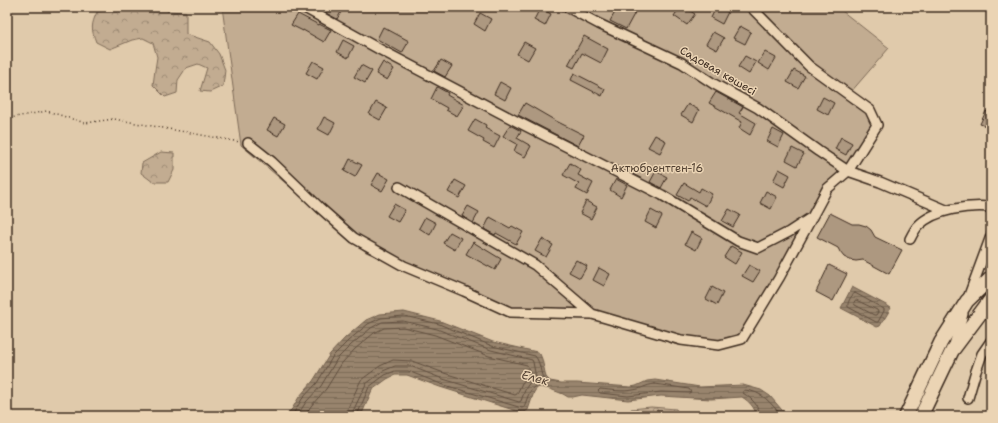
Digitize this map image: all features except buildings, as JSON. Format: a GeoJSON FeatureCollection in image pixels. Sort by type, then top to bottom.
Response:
{"type":"FeatureCollection","features":[{"type":"Feature","properties":{"kind":"highway"},"geometry":{"type":"LineString","coordinates":[[906,416],[941,342],[967,301],[991,278]]}},
{"type":"Feature","properties":{"kind":"highway"},"geometry":{"type":"LineString","coordinates":[[921,416],[952,350],[991,299]]}},
{"type":"Feature","properties":{"kind":"street"},"geometry":{"type":"LineString","coordinates":[[303,7],[516,121],[662,195],[738,240],[758,248],[789,232],[812,217]]}},
{"type":"Feature","properties":{"kind":"street","name":"Садовая көшесі"},"geometry":{"type":"LineString","coordinates":[[567,7],[682,64],[714,84],[758,108],[848,171],[880,182],[946,210]]}},
{"type":"Feature","properties":{"kind":"street"},"geometry":{"type":"LineString","coordinates":[[248,143],[272,162],[354,238],[404,266],[510,312],[592,314],[680,340],[719,345],[742,339],[779,278],[827,189],[848,171],[877,125],[870,110],[809,66],[751,7]]}},
{"type":"Feature","properties":{"kind":"street"},"geometry":{"type":"LineString","coordinates":[[399,187],[535,265],[592,314]]}},
{"type":"Feature","properties":{"kind":"street"},"geometry":{"type":"LineString","coordinates":[[910,239],[917,227],[928,218],[946,210],[982,206],[991,207]]}},
{"type":"Feature","properties":{"kind":"street"},"geometry":{"type":"LineString","coordinates":[[952,350],[967,301],[991,236]]}},
{"type":"Feature","properties":{"kind":"street"},"geometry":{"type":"LineString","coordinates":[[968,398],[982,354],[991,340]]}},
{"type":"Feature","properties":{"kind":"path"},"geometry":{"type":"LineString","coordinates":[[7,121],[10,118],[47,111],[85,123],[114,119],[248,143]]}},
{"type":"Feature","properties":{"kind":"green space"},"geometry":{"type":"Polygon","coordinates":[[[110,7],[168,7],[167,11],[186,12],[186,34],[210,42],[219,54],[225,70],[223,86],[210,92],[200,91],[207,68],[198,64],[186,68],[178,80],[177,93],[165,97],[153,85],[157,57],[153,43],[143,38],[132,40],[110,49],[96,42],[92,27],[95,16],[97,12],[109,9],[110,7]]]}},
{"type":"Feature","properties":{"kind":"green space","name":"Актюбрентген-16"},"geometry":{"type":"Polygon","coordinates":[[[222,7],[837,7],[889,48],[850,93],[875,118],[747,333],[725,341],[677,345],[598,318],[516,313],[366,252],[241,145],[222,7]]]}},
{"type":"Feature","properties":{"kind":"green space"},"geometry":{"type":"Polygon","coordinates":[[[161,152],[174,153],[174,170],[168,182],[153,182],[141,173],[142,163],[161,152]]]}},
{"type":"Feature","properties":{"kind":"green space"},"geometry":{"type":"Polygon","coordinates":[[[651,407],[676,409],[679,416],[632,416],[631,409],[651,407]]]}},
{"type":"Feature","properties":{"kind":"water"},"geometry":{"type":"Polygon","coordinates":[[[852,287],[891,308],[880,326],[877,327],[841,308],[852,287]]]}},
{"type":"Feature","properties":{"kind":"water","name":"Елек"},"geometry":{"type":"Polygon","coordinates":[[[404,312],[440,321],[493,342],[537,352],[540,354],[542,359],[546,377],[550,381],[631,387],[647,381],[655,380],[700,387],[743,385],[761,390],[770,396],[787,416],[757,416],[755,410],[742,397],[711,399],[661,396],[628,400],[582,395],[568,397],[550,389],[540,387],[534,392],[528,410],[523,413],[407,375],[395,375],[372,390],[361,416],[285,416],[313,381],[330,354],[345,338],[366,320],[380,314],[404,312]]]}}]}
